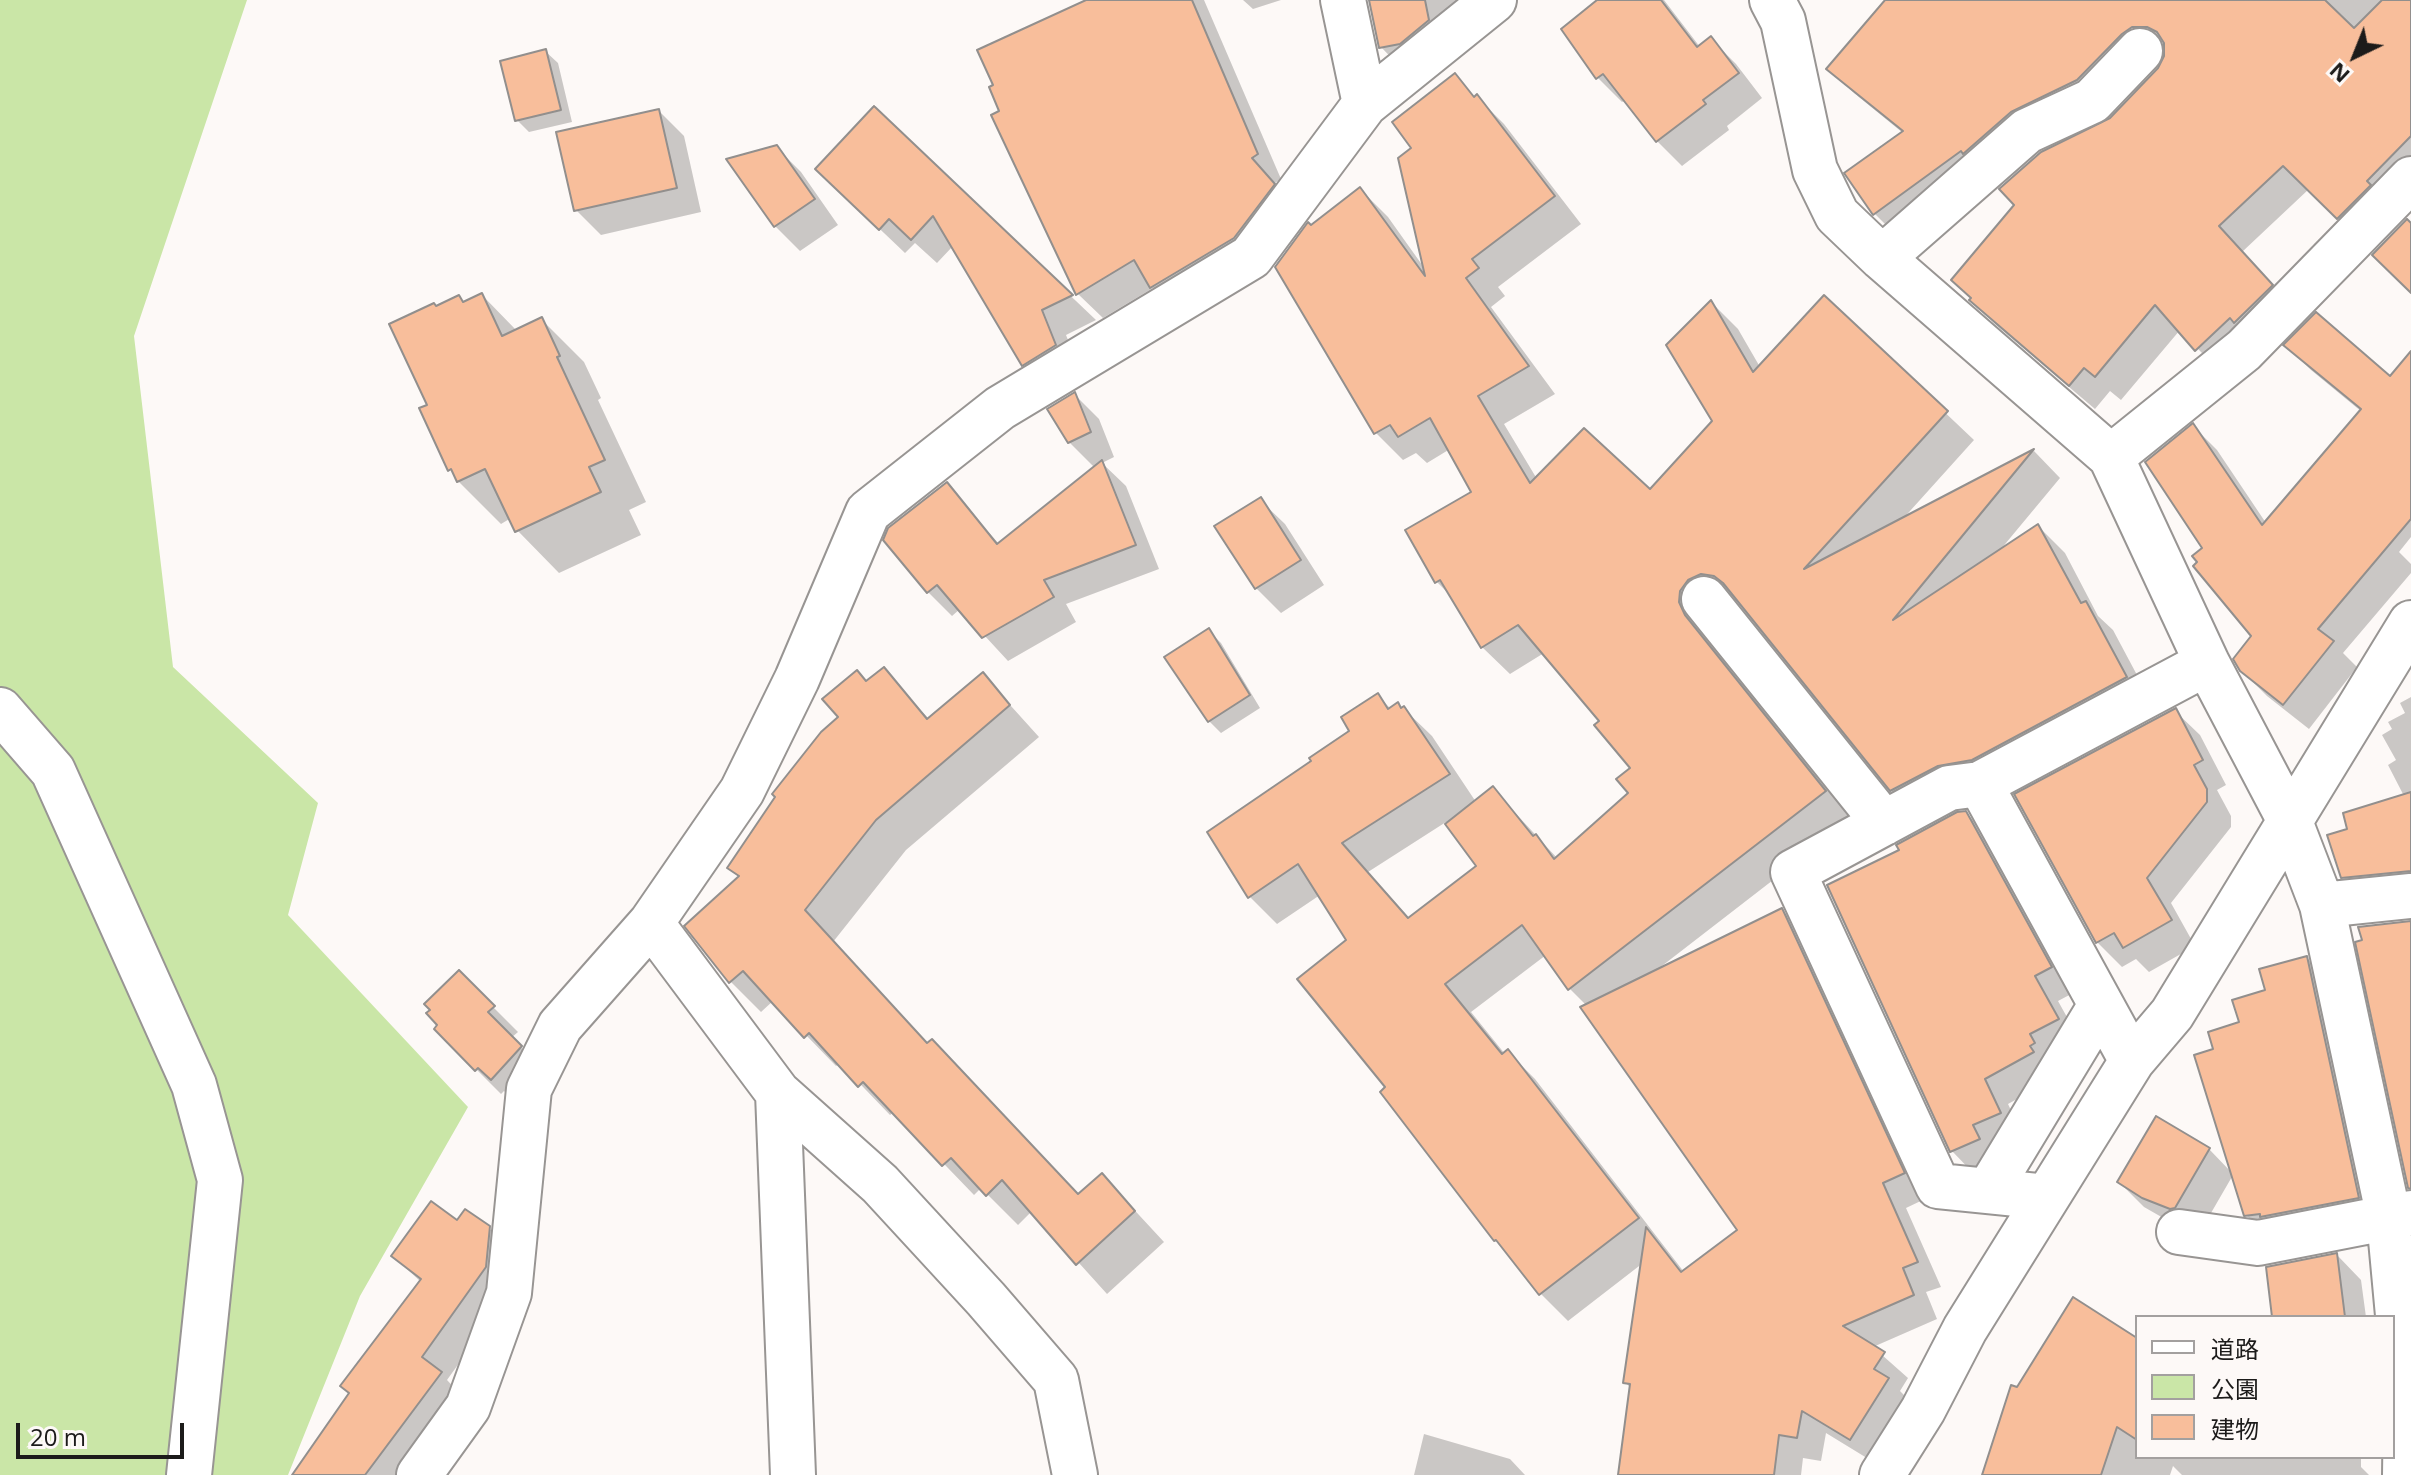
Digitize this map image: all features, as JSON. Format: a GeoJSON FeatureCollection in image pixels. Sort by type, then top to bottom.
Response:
{"type":"FeatureCollection","features":[{"type":"Feature","properties":{"kind":"street"},"geometry":{"type":"LineString","coordinates":[[1343,0],[1365,104]]}},
{"type":"Feature","properties":{"kind":"street"},"geometry":{"type":"LineString","coordinates":[[419,1475],[468,1407],[509,1293],[529,1089],[560,1026],[651,923],[742,791],[797,679],[868,512],[1000,408],[1251,257],[1365,104],[1494,0]]}},
{"type":"Feature","properties":{"kind":"street"},"geometry":{"type":"LineString","coordinates":[[1772,0],[1783,21],[1815,170],[1837,215],[1882,258],[2111,457],[2207,663],[2289,819],[2322,905],[2400,1216],[2406,1402],[2405,1475]]}},
{"type":"Feature","properties":{"kind":"street"},"geometry":{"type":"LineString","coordinates":[[1882,258],[2027,131],[2092,101],[2140,51]]}},
{"type":"Feature","properties":{"kind":"street"},"geometry":{"type":"LineString","coordinates":[[2111,457],[2244,350],[2411,179]]}},
{"type":"Feature","properties":{"kind":"street"},"geometry":{"type":"LineString","coordinates":[[1704,599],[1884,823]]}},
{"type":"Feature","properties":{"kind":"street"},"geometry":{"type":"LineString","coordinates":[[1882,1475],[1923,1410],[1965,1329],[2132,1061],[2172,1014],[2411,623]]}},
{"type":"Feature","properties":{"kind":"street"},"geometry":{"type":"LineString","coordinates":[[2047,1197],[1938,1186],[1793,872],[1949,788],[1980,784],[2207,663]]}},
{"type":"Feature","properties":{"kind":"street"},"geometry":{"type":"LineString","coordinates":[[0,710],[53,771],[194,1085],[220,1180],[189,1475]]}},
{"type":"Feature","properties":{"kind":"street"},"geometry":{"type":"LineString","coordinates":[[1980,784],[2132,1061]]}},
{"type":"Feature","properties":{"kind":"street"},"geometry":{"type":"LineString","coordinates":[[2322,905],[2411,896]]}},
{"type":"Feature","properties":{"kind":"street"},"geometry":{"type":"LineString","coordinates":[[651,923],[778,1093],[880,1184],[1056,1380],[1075,1475]]}},
{"type":"Feature","properties":{"kind":"street"},"geometry":{"type":"LineString","coordinates":[[1989,1190],[2101,1005]]}},
{"type":"Feature","properties":{"kind":"street"},"geometry":{"type":"LineString","coordinates":[[778,1093],[793,1475]]}},
{"type":"Feature","properties":{"kind":"street"},"geometry":{"type":"LineString","coordinates":[[2179,1232],[2258,1243],[2400,1216]]}},
{"type":"Feature","properties":{"kind":"green space"},"geometry":{"type":"Polygon","coordinates":[[[0,0],[247,0],[134,336],[173,667],[318,803],[288,915],[468,1107],[360,1296],[288,1475],[0,1475],[0,0]]]}},
{"type":"Feature","properties":{"kind":"building"},"geometry":{"type":"Polygon","coordinates":[[[1086,0],[1192,0],[1258,154],[1252,158],[1275,184],[1234,238],[1150,288],[1134,260],[1076,295],[991,115],[999,111],[989,87],[993,85],[977,50],[1086,0]]]}},
{"type":"Feature","properties":{"kind":"building"},"geometry":{"type":"Polygon","coordinates":[[[1369,0],[1425,0],[1429,20],[1400,44],[1379,48],[1369,0]]]}},
{"type":"Feature","properties":{"kind":"building"},"geometry":{"type":"Polygon","coordinates":[[[1597,0],[1661,0],[1697,47],[1711,36],[1739,73],[1703,100],[1706,104],[1656,142],[1603,74],[1596,79],[1561,29],[1597,0]]]}},
{"type":"Feature","properties":{"kind":"building"},"geometry":{"type":"Polygon","coordinates":[[[1885,0],[2325,0],[2354,28],[2382,0],[2411,0],[2411,136],[2367,181],[2371,185],[2337,219],[2283,166],[2219,226],[2273,285],[2234,323],[2230,318],[2195,351],[2155,305],[2095,377],[2084,368],[2069,386],[1969,300],[1971,298],[1951,280],[2014,205],[1999,189],[2041,152],[2110,118],[2158,68],[2164,56],[2164,43],[2157,32],[2147,27],[2132,27],[2077,80],[2011,112],[1963,154],[1961,151],[1873,215],[1844,173],[1903,131],[1826,69],[1885,0]]]}},
{"type":"Feature","properties":{"kind":"building"},"geometry":{"type":"Polygon","coordinates":[[[546,49],[561,110],[515,121],[500,61],[546,49]]]}},
{"type":"Feature","properties":{"kind":"building"},"geometry":{"type":"Polygon","coordinates":[[[1455,73],[1474,97],[1477,94],[1555,196],[1472,259],[1479,268],[1466,278],[1529,366],[1478,396],[1530,483],[1584,428],[1650,489],[1712,421],[1666,345],[1711,300],[1753,372],[1824,295],[1948,411],[1804,569],[2034,449],[1893,620],[2038,524],[2081,603],[2086,601],[2127,677],[1972,760],[1938,766],[1890,791],[1723,583],[1714,576],[1701,574],[1688,580],[1680,591],[1679,602],[1685,615],[1826,791],[1568,990],[1522,925],[1445,984],[1502,1054],[1508,1049],[1639,1218],[1539,1295],[1380,1092],[1385,1087],[1297,979],[1346,940],[1298,864],[1248,898],[1207,832],[1311,761],[1309,758],[1349,731],[1341,717],[1378,693],[1388,709],[1398,702],[1401,708],[1404,706],[1450,774],[1342,843],[1408,918],[1476,866],[1445,824],[1493,786],[1554,859],[1628,793],[1616,779],[1630,768],[1594,725],[1599,721],[1518,625],[1481,648],[1440,580],[1435,583],[1405,530],[1471,492],[1430,418],[1398,437],[1390,425],[1374,434],[1275,267],[1308,222],[1311,225],[1360,187],[1425,276],[1398,158],[1411,148],[1392,122],[1455,73]]]}},
{"type":"Feature","properties":{"kind":"building"},"geometry":{"type":"Polygon","coordinates":[[[874,106],[1073,295],[1042,310],[1056,345],[1022,366],[933,216],[911,240],[889,219],[879,230],[815,169],[874,106]]]}},
{"type":"Feature","properties":{"kind":"building"},"geometry":{"type":"Polygon","coordinates":[[[659,109],[677,188],[574,211],[556,132],[659,109]]]}},
{"type":"Feature","properties":{"kind":"building"},"geometry":{"type":"Polygon","coordinates":[[[777,145],[815,199],[774,227],[726,159],[777,145]]]}},
{"type":"Feature","properties":{"kind":"building"},"geometry":{"type":"Polygon","coordinates":[[[2407,219],[2411,223],[2411,293],[2372,255],[2407,219]]]}},
{"type":"Feature","properties":{"kind":"building"},"geometry":{"type":"Polygon","coordinates":[[[482,293],[502,336],[542,317],[605,460],[589,467],[601,492],[515,532],[485,469],[457,482],[451,469],[448,471],[419,408],[427,405],[389,324],[434,303],[436,306],[459,295],[463,302],[482,293]]]}},
{"type":"Feature","properties":{"kind":"building"},"geometry":{"type":"Polygon","coordinates":[[[2316,312],[2390,376],[2411,351],[2411,519],[2318,629],[2334,641],[2283,705],[2240,671],[2233,659],[2251,636],[2193,566],[2197,562],[2192,556],[2202,548],[2145,462],[2193,423],[2262,525],[2361,409],[2283,345],[2316,312]]]}},
{"type":"Feature","properties":{"kind":"building"},"geometry":{"type":"Polygon","coordinates":[[[1075,392],[1091,432],[1068,443],[1047,409],[1075,392]]]}},
{"type":"Feature","properties":{"kind":"building"},"geometry":{"type":"Polygon","coordinates":[[[1102,460],[1136,545],[1044,580],[1054,597],[982,638],[937,585],[927,593],[883,540],[888,528],[947,482],[997,544],[1102,460]]]}},
{"type":"Feature","properties":{"kind":"building"},"geometry":{"type":"Polygon","coordinates":[[[1261,497],[1301,560],[1255,589],[1214,526],[1261,497]]]}},
{"type":"Feature","properties":{"kind":"building"},"geometry":{"type":"Polygon","coordinates":[[[1209,628],[1250,695],[1208,722],[1164,657],[1209,628]]]}},
{"type":"Feature","properties":{"kind":"building"},"geometry":{"type":"Polygon","coordinates":[[[884,667],[927,719],[983,672],[1010,705],[876,820],[805,910],[927,1043],[932,1039],[1078,1194],[1102,1173],[1135,1211],[1076,1265],[1002,1180],[986,1196],[951,1158],[942,1166],[863,1082],[858,1087],[809,1033],[804,1038],[743,971],[729,983],[684,926],[739,876],[727,868],[775,797],[772,794],[821,732],[838,717],[822,699],[857,670],[866,681],[884,667]]]}},
{"type":"Feature","properties":{"kind":"building"},"geometry":{"type":"Polygon","coordinates":[[[2176,708],[2203,760],[2194,765],[2207,789],[2207,802],[2147,878],[2172,920],[2123,948],[2114,933],[2096,943],[2014,794],[2176,708]]]}},
{"type":"Feature","properties":{"kind":"building"},"geometry":{"type":"Polygon","coordinates":[[[2411,792],[2411,871],[2341,878],[2327,835],[2347,829],[2343,813],[2411,792]]]}},
{"type":"Feature","properties":{"kind":"building"},"geometry":{"type":"Polygon","coordinates":[[[1966,811],[2052,967],[2035,976],[2059,1019],[2030,1034],[2035,1043],[2030,1046],[2034,1052],[1985,1079],[2001,1113],[1973,1125],[1980,1139],[1950,1152],[1827,885],[1899,850],[1896,845],[1957,812],[1966,811]]]}},
{"type":"Feature","properties":{"kind":"building"},"geometry":{"type":"Polygon","coordinates":[[[1782,908],[1905,1173],[1883,1183],[1918,1262],[1903,1268],[1914,1295],[1843,1326],[1885,1352],[1874,1369],[1889,1378],[1850,1440],[1802,1411],[1797,1438],[1779,1435],[1774,1475],[1618,1475],[1630,1384],[1623,1383],[1646,1227],[1681,1272],[1737,1230],[1580,1007],[1782,908]]]}},
{"type":"Feature","properties":{"kind":"building"},"geometry":{"type":"Polygon","coordinates":[[[2411,921],[2411,1189],[2408,1188],[2355,942],[2362,940],[2358,927],[2411,921]]]}},
{"type":"Feature","properties":{"kind":"building"},"geometry":{"type":"Polygon","coordinates":[[[2307,956],[2359,1198],[2260,1217],[2260,1214],[2244,1216],[2194,1055],[2213,1049],[2208,1032],[2239,1022],[2232,1000],[2265,990],[2259,969],[2307,956]]]}},
{"type":"Feature","properties":{"kind":"building"},"geometry":{"type":"Polygon","coordinates":[[[459,970],[495,1006],[488,1012],[522,1046],[491,1080],[478,1068],[475,1071],[434,1029],[437,1025],[426,1013],[430,1010],[424,1004],[459,970]]]}},
{"type":"Feature","properties":{"kind":"building"},"geometry":{"type":"Polygon","coordinates":[[[2156,1116],[2210,1148],[2175,1208],[2170,1209],[2142,1198],[2117,1182],[2156,1116]]]}},
{"type":"Feature","properties":{"kind":"building"},"geometry":{"type":"Polygon","coordinates":[[[431,1201],[457,1220],[465,1209],[490,1226],[486,1267],[422,1357],[442,1372],[365,1475],[292,1475],[349,1393],[340,1386],[421,1279],[391,1256],[431,1201]]]}},
{"type":"Feature","properties":{"kind":"building"},"geometry":{"type":"Polygon","coordinates":[[[2337,1253],[2345,1315],[2272,1315],[2266,1267],[2337,1253]]]}},
{"type":"Feature","properties":{"kind":"building"},"geometry":{"type":"Polygon","coordinates":[[[2073,1297],[2135,1337],[2135,1439],[2117,1427],[2101,1475],[1982,1475],[2011,1385],[2017,1387],[2073,1297]]]}}]}
